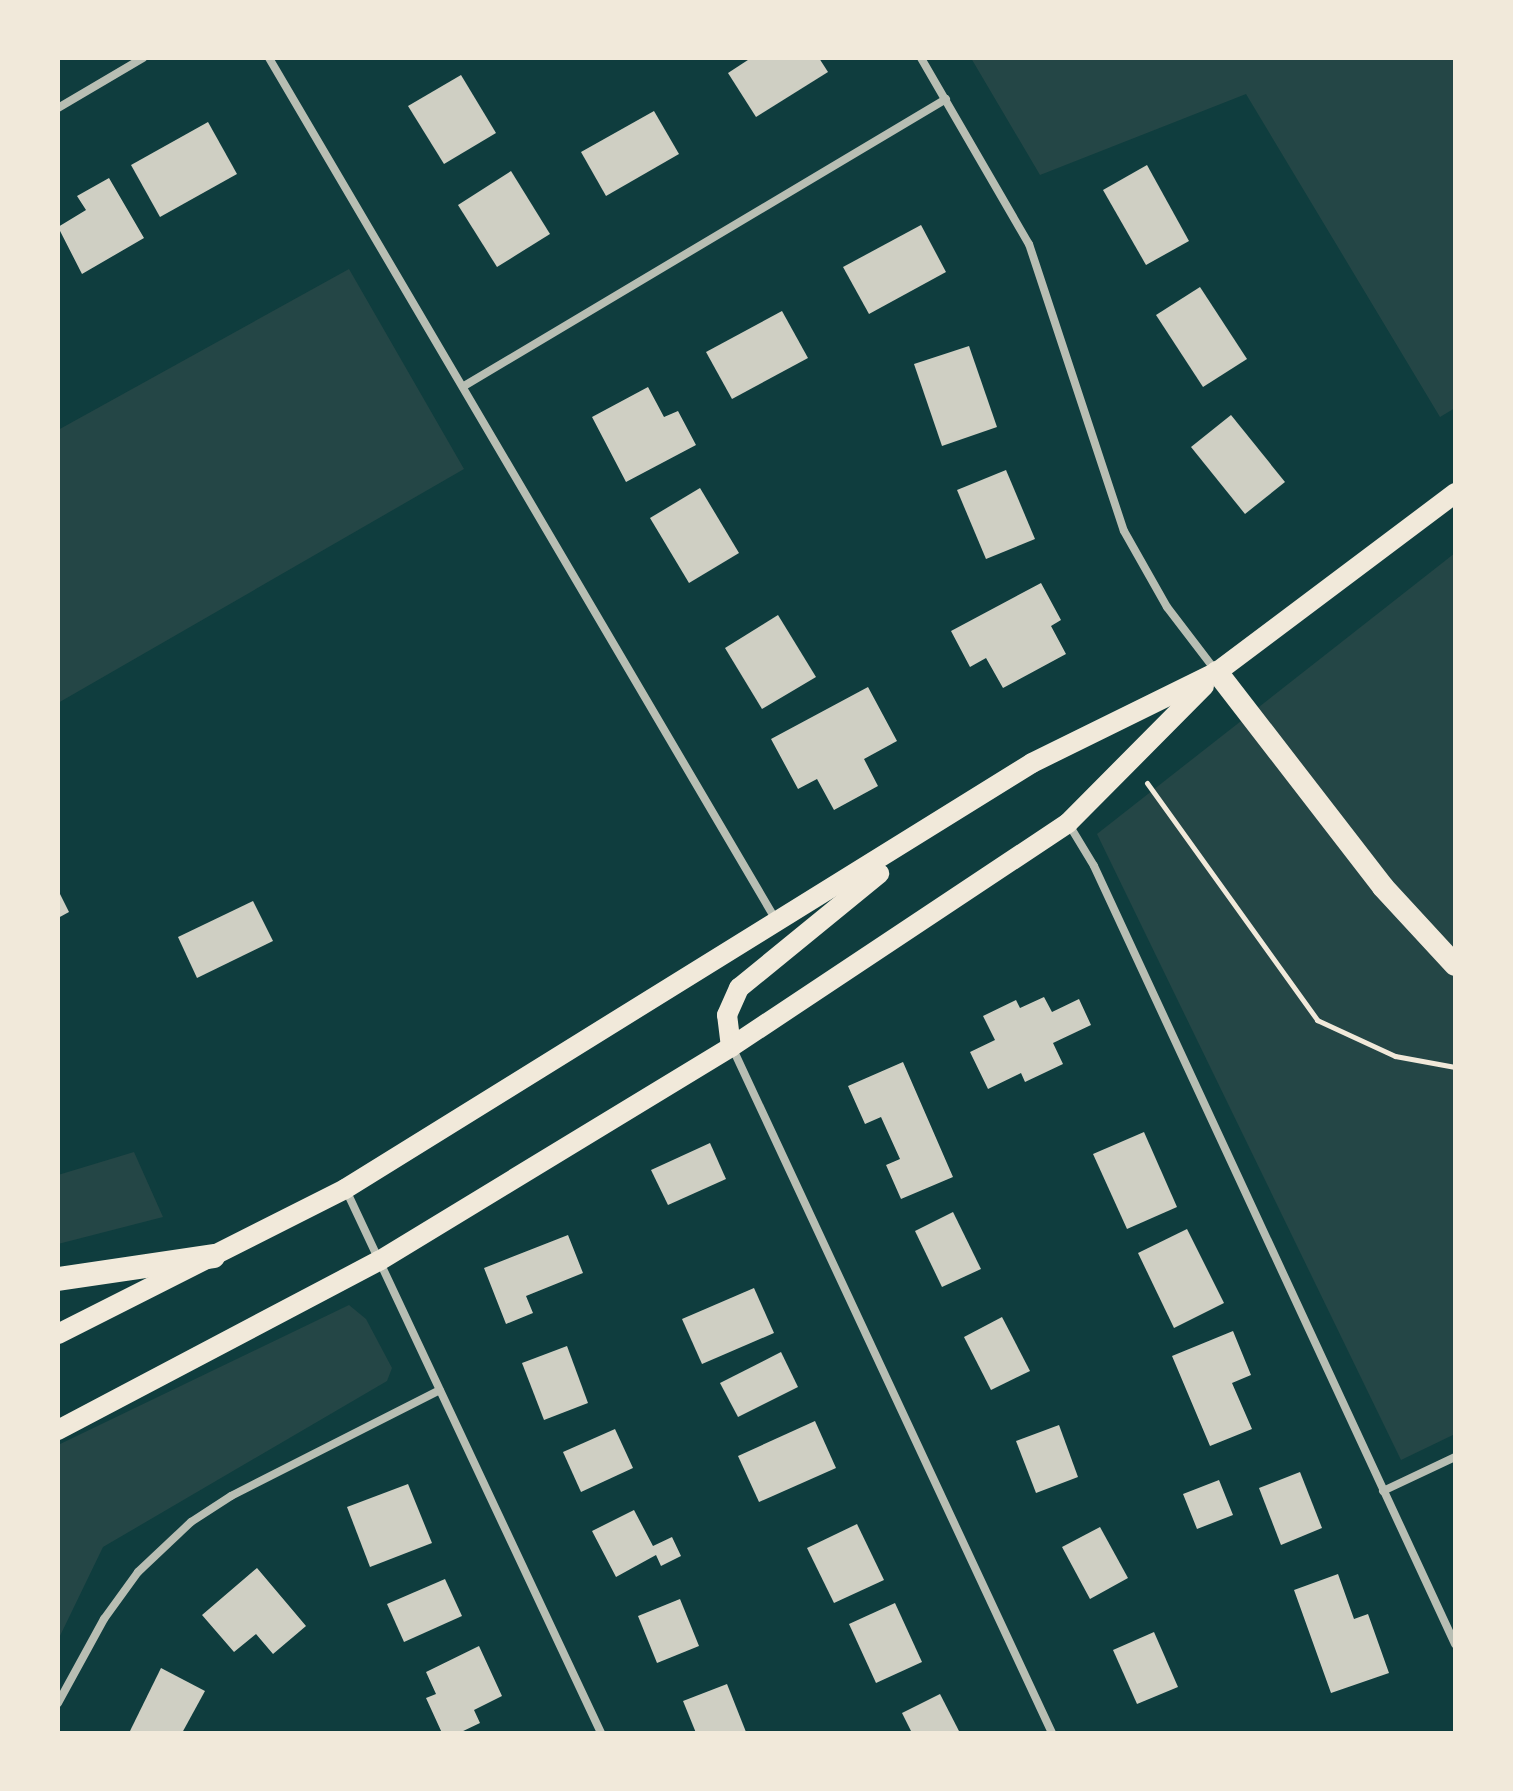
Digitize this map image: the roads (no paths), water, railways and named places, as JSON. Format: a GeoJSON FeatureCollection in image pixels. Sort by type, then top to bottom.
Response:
{"type":"FeatureCollection","features":[{"type":"Feature","properties":{"kind":"highway"},"geometry":{"type":"LineString","coordinates":[[1217,672],[1398,906],[1455,965]]}},
{"type":"Feature","properties":{"kind":"highway"},"geometry":{"type":"LineString","coordinates":[[58,1279],[213,1256]]}},
{"type":"Feature","properties":{"kind":"main road"},"geometry":{"type":"LineString","coordinates":[[58,1430],[379,1261],[731,1047],[1068,823],[1217,672],[1455,493]]}},
{"type":"Feature","properties":{"kind":"main road"},"geometry":{"type":"LineString","coordinates":[[58,1334],[345,1189],[778,924],[1032,763],[1217,672]]}},
{"type":"Feature","properties":{"kind":"main road"},"geometry":{"type":"LineString","coordinates":[[731,1047],[727,1015],[739,988],[944,821]]}},
{"type":"Feature","properties":{"kind":"street"},"geometry":{"type":"LineString","coordinates":[[58,108],[143,58]]}},
{"type":"Feature","properties":{"kind":"street"},"geometry":{"type":"LineString","coordinates":[[269,58],[778,924]]}},
{"type":"Feature","properties":{"kind":"street"},"geometry":{"type":"LineString","coordinates":[[921,58],[1029,244],[1124,531],[1167,607],[1217,672]]}},
{"type":"Feature","properties":{"kind":"street"},"geometry":{"type":"LineString","coordinates":[[464,386],[946,99]]}},
{"type":"Feature","properties":{"kind":"street"},"geometry":{"type":"LineString","coordinates":[[1068,823],[1094,866],[1455,1644]]}},
{"type":"Feature","properties":{"kind":"street"},"geometry":{"type":"LineString","coordinates":[[731,1047],[1052,1733]]}},
{"type":"Feature","properties":{"kind":"street"},"geometry":{"type":"LineString","coordinates":[[345,1189],[601,1733]]}},
{"type":"Feature","properties":{"kind":"street"},"geometry":{"type":"LineString","coordinates":[[58,1703],[104,1619],[138,1572],[191,1522],[231,1496],[440,1390]]}},
{"type":"Feature","properties":{"kind":"street"},"geometry":{"type":"LineString","coordinates":[[1383,1491],[1455,1457]]}}]}
